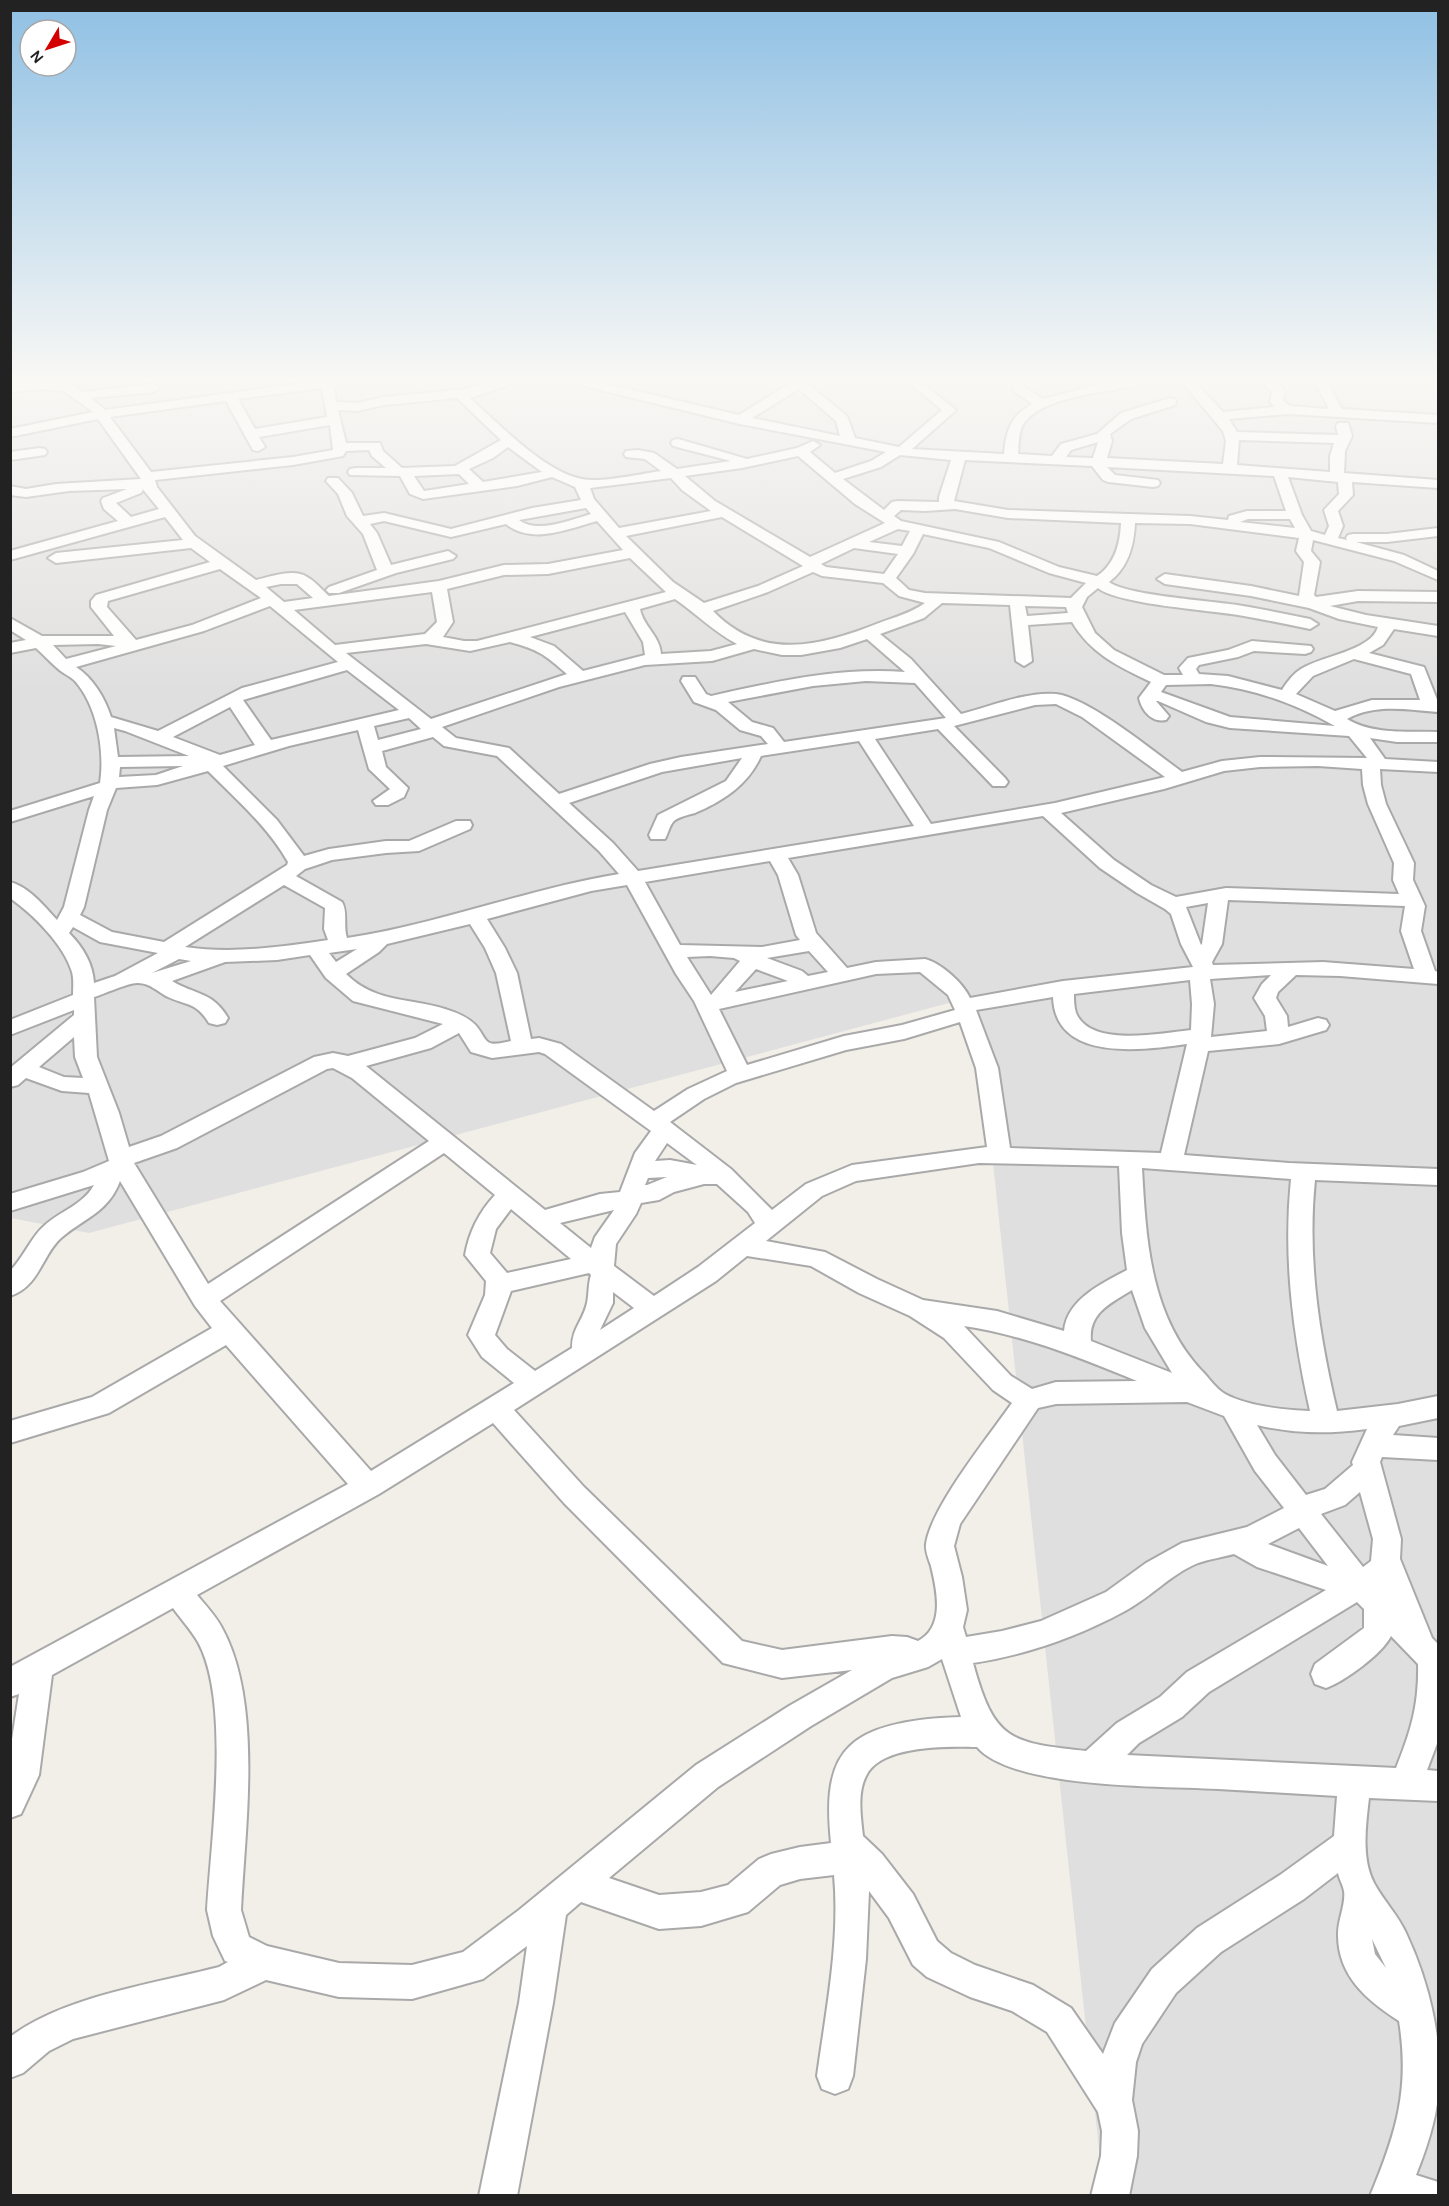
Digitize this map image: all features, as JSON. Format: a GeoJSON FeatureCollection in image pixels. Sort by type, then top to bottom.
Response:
{"type":"FeatureCollection","features":[{"type":"Feature","properties":{"kind":"street"},"geometry":{"type":"LineString","coordinates":[[13,492],[70,486],[127,485]]}},
{"type":"Feature","properties":{"kind":"street"},"geometry":{"type":"LineString","coordinates":[[129,523],[109,506],[108,501],[142,485]]}},
{"type":"Feature","properties":{"kind":"street"},"geometry":{"type":"LineString","coordinates":[[150,485],[195,543],[220,564],[253,585],[450,742],[465,747],[493,748],[503,752],[558,800],[606,847],[633,878],[674,951],[712,1004],[740,1074]]}},
{"type":"Feature","properties":{"kind":"street"},"geometry":{"type":"LineString","coordinates":[[337,485],[345,493],[352,513],[370,533],[386,572]]}},
{"type":"Feature","properties":{"kind":"street"},"geometry":{"type":"LineString","coordinates":[[411,485],[420,494],[499,485]]}},
{"type":"Feature","properties":{"kind":"street"},"geometry":{"type":"LineString","coordinates":[[477,485],[480,488]]}},
{"type":"Feature","properties":{"kind":"street"},"geometry":{"type":"LineString","coordinates":[[569,485],[589,500],[616,533],[678,594],[702,609],[723,630],[755,644],[803,651],[831,647],[890,623],[922,614],[930,609],[937,599]]}},
{"type":"Feature","properties":{"kind":"street"},"geometry":{"type":"LineString","coordinates":[[508,519],[518,528],[529,531],[571,524],[589,500],[610,485]]}},
{"type":"Feature","properties":{"kind":"street"},"geometry":{"type":"LineString","coordinates":[[685,485],[723,513],[822,571],[888,579],[904,593],[937,599],[1017,602],[1077,610]]}},
{"type":"Feature","properties":{"kind":"street"},"geometry":{"type":"LineString","coordinates":[[841,485],[890,521],[918,530],[994,545],[1005,552],[1054,570],[1098,581],[1108,589],[1130,595],[1292,620],[1312,613]]}},
{"type":"Feature","properties":{"kind":"street"},"geometry":{"type":"LineString","coordinates":[[947,505],[946,497],[950,485]]}},
{"type":"Feature","properties":{"kind":"street"},"geometry":{"type":"LineString","coordinates":[[1154,485],[1160,509]]}},
{"type":"Feature","properties":{"kind":"street"},"geometry":{"type":"LineString","coordinates":[[1293,485],[1297,489]]}},
{"type":"Feature","properties":{"kind":"street"},"geometry":{"type":"LineString","coordinates":[[1297,489],[1320,485]]}},
{"type":"Feature","properties":{"kind":"street"},"geometry":{"type":"LineString","coordinates":[[1312,613],[1306,596],[1313,567],[1312,562],[1303,551],[1319,536],[1336,526],[1331,510],[1346,495],[1344,485]]}},
{"type":"Feature","properties":{"kind":"street"},"geometry":{"type":"LineString","coordinates":[[1424,485],[1429,492],[1438,497]]}},
{"type":"Feature","properties":{"kind":"street"},"geometry":{"type":"LineString","coordinates":[[1295,515],[1297,489]]}},
{"type":"Feature","properties":{"kind":"street"},"geometry":{"type":"LineString","coordinates":[[359,521],[384,517],[451,532],[589,500]]}},
{"type":"Feature","properties":{"kind":"street"},"geometry":{"type":"LineString","coordinates":[[702,609],[763,589],[854,544],[890,521],[897,505],[925,507],[947,505],[977,507],[1008,514],[1128,520],[1160,509],[1230,525],[1319,536],[1387,538],[1438,532]]}},
{"type":"Feature","properties":{"kind":"street"},"geometry":{"type":"LineString","coordinates":[[10,556],[169,511]]}},
{"type":"Feature","properties":{"kind":"street"},"geometry":{"type":"LineString","coordinates":[[616,533],[723,513]]}},
{"type":"Feature","properties":{"kind":"street"},"geometry":{"type":"LineString","coordinates":[[1230,525],[1234,519],[1242,516],[1295,515],[1319,536],[1399,558],[1438,576]]}},
{"type":"Feature","properties":{"kind":"street"},"geometry":{"type":"LineString","coordinates":[[1128,520],[1128,533],[1119,563],[1110,574],[1083,590],[1077,610],[1092,642],[1161,680],[1194,679],[1234,682],[1286,697],[1320,710],[1360,737],[1375,763],[1372,785],[1377,804],[1404,863],[1403,880],[1416,914],[1411,931],[1435,979]]}},
{"type":"Feature","properties":{"kind":"street"},"geometry":{"type":"LineString","coordinates":[[888,579],[918,530]]}},
{"type":"Feature","properties":{"kind":"street"},"geometry":{"type":"LineString","coordinates":[[56,558],[195,543]]}},
{"type":"Feature","properties":{"kind":"street"},"geometry":{"type":"LineString","coordinates":[[854,544],[907,551]]}},
{"type":"Feature","properties":{"kind":"street"},"geometry":{"type":"LineString","coordinates":[[63,665],[133,643],[198,628],[275,603],[439,586],[504,570],[548,569],[634,552]]}},
{"type":"Feature","properties":{"kind":"street"},"geometry":{"type":"LineString","coordinates":[[323,598],[338,588],[386,572],[448,556]]}},
{"type":"Feature","properties":{"kind":"street"},"geometry":{"type":"LineString","coordinates":[[133,643],[99,607],[99,601],[102,598],[220,564]]}},
{"type":"Feature","properties":{"kind":"street"},"geometry":{"type":"LineString","coordinates":[[253,585],[281,579],[302,579],[323,598]]}},
{"type":"Feature","properties":{"kind":"street"},"geometry":{"type":"LineString","coordinates":[[1166,579],[1251,591],[1337,621],[1394,618],[1438,631]]}},
{"type":"Feature","properties":{"kind":"street"},"geometry":{"type":"LineString","coordinates":[[429,639],[439,632],[445,622],[439,586]]}},
{"type":"Feature","properties":{"kind":"street"},"geometry":{"type":"LineString","coordinates":[[332,650],[392,641],[429,639],[466,648],[510,639],[678,594]]}},
{"type":"Feature","properties":{"kind":"street"},"geometry":{"type":"LineString","coordinates":[[1381,595],[1394,618]]}},
{"type":"Feature","properties":{"kind":"street"},"geometry":{"type":"LineString","coordinates":[[1320,666],[1305,650],[1302,639],[1312,613],[1321,603],[1352,596],[1438,597]]}},
{"type":"Feature","properties":{"kind":"street"},"geometry":{"type":"LineString","coordinates":[[644,628],[653,622],[656,600]]}},
{"type":"Feature","properties":{"kind":"street"},"geometry":{"type":"LineString","coordinates":[[1017,602],[1024,661]]}},
{"type":"Feature","properties":{"kind":"street"},"geometry":{"type":"LineString","coordinates":[[632,606],[633,614],[652,643],[653,659]]}},
{"type":"Feature","properties":{"kind":"street"},"geometry":{"type":"LineString","coordinates":[[1021,621],[1077,610]]}},
{"type":"Feature","properties":{"kind":"street"},"geometry":{"type":"LineString","coordinates":[[1286,697],[1301,676],[1320,666],[1366,650],[1385,633],[1394,618]]}},
{"type":"Feature","properties":{"kind":"street"},"geometry":{"type":"LineString","coordinates":[[1337,621],[1366,650]]}},
{"type":"Feature","properties":{"kind":"street"},"geometry":{"type":"LineString","coordinates":[[10,624],[39,641],[63,665],[80,677],[98,703],[104,720],[110,762],[109,785],[98,810],[74,907],[64,925],[83,974],[82,1008],[87,1057],[108,1113],[118,1164],[204,1299],[229,1331],[351,1470],[369,1486]]}},
{"type":"Feature","properties":{"kind":"street"},"geometry":{"type":"LineString","coordinates":[[868,633],[890,646],[920,678],[949,722],[999,782]]}},
{"type":"Feature","properties":{"kind":"street"},"geometry":{"type":"LineString","coordinates":[[528,634],[559,657],[580,677]]}},
{"type":"Feature","properties":{"kind":"street"},"geometry":{"type":"LineString","coordinates":[[10,648],[39,641],[98,639],[133,643]]}},
{"type":"Feature","properties":{"kind":"street"},"geometry":{"type":"LineString","coordinates":[[510,639],[542,646]]}},
{"type":"Feature","properties":{"kind":"street"},"geometry":{"type":"LineString","coordinates":[[373,748],[395,739],[422,736],[431,728],[522,692],[653,659],[712,657],[755,644]]}},
{"type":"Feature","properties":{"kind":"street"},"geometry":{"type":"LineString","coordinates":[[1194,679],[1187,668],[1194,661],[1233,654],[1252,646],[1305,650],[1366,650],[1418,671],[1434,707],[1370,704],[1356,706],[1334,718]]}},
{"type":"Feature","properties":{"kind":"street"},"geometry":{"type":"LineString","coordinates":[[158,738],[248,692],[350,664]]}},
{"type":"Feature","properties":{"kind":"street"},"geometry":{"type":"LineString","coordinates":[[707,702],[855,676],[887,674],[920,678]]}},
{"type":"Feature","properties":{"kind":"street"},"geometry":{"type":"LineString","coordinates":[[1160,716],[1149,706],[1148,694],[1161,680]]}},
{"type":"Feature","properties":{"kind":"street"},"geometry":{"type":"LineString","coordinates":[[689,681],[695,693],[707,702],[722,706],[746,726],[767,732],[780,748]]}},
{"type":"Feature","properties":{"kind":"street"},"geometry":{"type":"LineString","coordinates":[[1148,694],[1171,698],[1230,723],[1289,726],[1326,732],[1352,730],[1397,736],[1438,737]]}},
{"type":"Feature","properties":{"kind":"street"},"geometry":{"type":"LineString","coordinates":[[232,699],[240,707],[255,734],[267,747]]}},
{"type":"Feature","properties":{"kind":"street"},"geometry":{"type":"LineString","coordinates":[[558,800],[656,768],[949,722],[1035,700],[1056,699],[1071,703],[1178,778]]}},
{"type":"Feature","properties":{"kind":"street"},"geometry":{"type":"LineString","coordinates":[[10,817],[109,785],[149,782],[213,761],[413,712]]}},
{"type":"Feature","properties":{"kind":"street"},"geometry":{"type":"LineString","coordinates":[[104,720],[131,727],[213,761],[293,851],[297,865]]}},
{"type":"Feature","properties":{"kind":"street"},"geometry":{"type":"LineString","coordinates":[[365,724],[378,769],[399,788],[398,793],[382,801]]}},
{"type":"Feature","properties":{"kind":"street"},"geometry":{"type":"LineString","coordinates":[[865,736],[926,830]]}},
{"type":"Feature","properties":{"kind":"street"},"geometry":{"type":"LineString","coordinates":[[658,835],[666,819],[671,815],[690,808],[732,785],[747,766],[754,752]]}},
{"type":"Feature","properties":{"kind":"street"},"geometry":{"type":"LineString","coordinates":[[110,762],[213,761]]}},
{"type":"Feature","properties":{"kind":"street"},"geometry":{"type":"LineString","coordinates":[[14,895],[64,925],[107,938],[144,943],[172,951],[204,956],[277,954],[380,939],[589,885],[1047,810],[1158,785],[1222,766],[1260,762],[1375,763],[1438,767]]}},
{"type":"Feature","properties":{"kind":"street"},"geometry":{"type":"LineString","coordinates":[[1047,810],[1121,874],[1171,904],[1180,912],[1202,970],[1203,1004],[1199,1041],[1171,1162]]}},
{"type":"Feature","properties":{"kind":"street"},"geometry":{"type":"LineString","coordinates":[[144,978],[172,951],[296,868],[297,865],[329,855],[386,847],[412,848],[464,825]]}},
{"type":"Feature","properties":{"kind":"street"},"geometry":{"type":"LineString","coordinates":[[775,853],[788,876],[806,935],[842,975]]}},
{"type":"Feature","properties":{"kind":"street"},"geometry":{"type":"LineString","coordinates":[[280,878],[307,887],[315,896],[325,898],[335,906],[334,928],[340,945]]}},
{"type":"Feature","properties":{"kind":"street"},"geometry":{"type":"LineString","coordinates":[[1171,904],[1220,895],[1260,894],[1412,900]]}},
{"type":"Feature","properties":{"kind":"street"},"geometry":{"type":"LineString","coordinates":[[1202,970],[1212,944],[1220,895]]}},
{"type":"Feature","properties":{"kind":"street"},"geometry":{"type":"LineString","coordinates":[[475,916],[502,961],[509,983],[517,1035],[523,1045]]}},
{"type":"Feature","properties":{"kind":"street"},"geometry":{"type":"LineString","coordinates":[[333,973],[372,948],[380,939]]}},
{"type":"Feature","properties":{"kind":"street"},"geometry":{"type":"LineString","coordinates":[[712,1004],[729,985],[746,956],[813,944]]}},
{"type":"Feature","properties":{"kind":"street"},"geometry":{"type":"LineString","coordinates":[[316,949],[333,973],[367,1000],[421,1011],[459,1024],[465,1027],[479,1047],[484,1049],[492,1050],[523,1045],[538,1045],[552,1049],[660,1124],[712,1175],[756,1206],[770,1225]]}},
{"type":"Feature","properties":{"kind":"street"},"geometry":{"type":"LineString","coordinates":[[674,951],[710,950],[746,956],[782,974],[795,976],[803,983]]}},
{"type":"Feature","properties":{"kind":"street"},"geometry":{"type":"LineString","coordinates":[[10,1028],[50,1012],[82,1008],[144,978],[230,954]]}},
{"type":"Feature","properties":{"kind":"street"},"geometry":{"type":"LineString","coordinates":[[712,1004],[842,975],[876,969],[925,965],[957,992],[965,1010],[987,1068],[1000,1155]]}},
{"type":"Feature","properties":{"kind":"street"},"geometry":{"type":"LineString","coordinates":[[585,1353],[585,1335],[600,1303],[599,1269],[604,1243],[618,1224],[631,1197],[633,1185],[660,1124],[696,1094],[740,1074],[844,1044],[904,1032],[965,1010],[1063,988],[1202,970],[1290,969],[1435,979]]}},
{"type":"Feature","properties":{"kind":"street"},"geometry":{"type":"LineString","coordinates":[[1279,1036],[1276,1016],[1265,998],[1269,989],[1290,969]]}},
{"type":"Feature","properties":{"kind":"street"},"geometry":{"type":"LineString","coordinates":[[144,978],[206,1003],[217,1018]]}},
{"type":"Feature","properties":{"kind":"street"},"geometry":{"type":"LineString","coordinates":[[1063,988],[1065,1012],[1073,1025],[1092,1037],[1110,1042],[1199,1041],[1279,1036],[1318,1025]]}},
{"type":"Feature","properties":{"kind":"street"},"geometry":{"type":"LineString","coordinates":[[17,1075],[82,1008]]}},
{"type":"Feature","properties":{"kind":"street"},"geometry":{"type":"LineString","coordinates":[[346,1064],[423,1043],[459,1024]]}},
{"type":"Feature","properties":{"kind":"street"},"geometry":{"type":"LineString","coordinates":[[10,1203],[91,1178],[169,1142],[322,1062],[337,1060],[346,1064],[446,1141],[599,1269],[653,1309]]}},
{"type":"Feature","properties":{"kind":"street"},"geometry":{"type":"LineString","coordinates":[[17,1075],[62,1084],[96,1086]]}},
{"type":"Feature","properties":{"kind":"street"},"geometry":{"type":"LineString","coordinates":[[204,1299],[446,1141]]}},
{"type":"Feature","properties":{"kind":"street"},"geometry":{"type":"LineString","coordinates":[[10,1683],[369,1486],[653,1309],[744,1246],[814,1190],[852,1173],[980,1155],[1000,1155],[1130,1159],[1305,1172],[1438,1177]]}},
{"type":"Feature","properties":{"kind":"street"},"geometry":{"type":"LineString","coordinates":[[1130,1159],[1134,1247],[1158,1331],[1171,1352],[1303,1510],[1365,1592],[1431,1656]]}},
{"type":"Feature","properties":{"kind":"street"},"geometry":{"type":"LineString","coordinates":[[10,1287],[31,1266],[51,1233],[97,1201],[118,1164]]}},
{"type":"Feature","properties":{"kind":"street"},"geometry":{"type":"LineString","coordinates":[[639,1171],[676,1169],[712,1175]]}},
{"type":"Feature","properties":{"kind":"street"},"geometry":{"type":"LineString","coordinates":[[1305,1172],[1298,1226],[1301,1262],[1310,1353],[1326,1423]]}},
{"type":"Feature","properties":{"kind":"street"},"geometry":{"type":"LineString","coordinates":[[541,1220],[600,1203],[651,1194],[667,1185],[712,1175]]}},
{"type":"Feature","properties":{"kind":"street"},"geometry":{"type":"LineString","coordinates":[[511,1195],[494,1210],[487,1221],[477,1255],[498,1279],[498,1295],[481,1335],[485,1343],[499,1357],[534,1384]]}},
{"type":"Feature","properties":{"kind":"street"},"geometry":{"type":"LineString","coordinates":[[744,1246],[816,1258],[868,1286],[919,1309],[953,1331],[1002,1383],[1029,1400]]}},
{"type":"Feature","properties":{"kind":"street"},"geometry":{"type":"LineString","coordinates":[[498,1284],[574,1266],[599,1269]]}},
{"type":"Feature","properties":{"kind":"street"},"geometry":{"type":"LineString","coordinates":[[1078,1347],[1077,1329],[1080,1318],[1101,1298],[1140,1274]]}},
{"type":"Feature","properties":{"kind":"street"},"geometry":{"type":"LineString","coordinates":[[919,1309],[997,1321],[1078,1347],[1211,1400],[1286,1421],[1326,1423],[1391,1416],[1438,1407]]}},
{"type":"Feature","properties":{"kind":"street"},"geometry":{"type":"LineString","coordinates":[[10,1432],[100,1405],[229,1331]]}},
{"type":"Feature","properties":{"kind":"street"},"geometry":{"type":"LineString","coordinates":[[1211,1400],[1056,1393],[1029,1400],[947,1520],[940,1546],[948,1577],[952,1610],[943,1644],[977,1721],[1001,1748],[1022,1756],[1126,1770],[1438,1786]]}},
{"type":"Feature","properties":{"kind":"street"},"geometry":{"type":"LineString","coordinates":[[495,1408],[574,1495],[734,1653],[782,1664],[818,1662],[943,1644],[1002,1645],[1046,1633],[1116,1601],[1156,1572],[1192,1552],[1252,1538],[1303,1510],[1335,1497],[1370,1457],[1391,1416]]}},
{"type":"Feature","properties":{"kind":"street"},"geometry":{"type":"LineString","coordinates":[[1370,1457],[1438,1449]]}},
{"type":"Feature","properties":{"kind":"street"},"geometry":{"type":"LineString","coordinates":[[1093,1766],[1128,1733],[1171,1707],[1198,1682],[1365,1592],[1385,1567],[1387,1539],[1370,1457]]}},
{"type":"Feature","properties":{"kind":"street"},"geometry":{"type":"LineString","coordinates":[[1236,1541],[1267,1558],[1365,1592]]}},
{"type":"Feature","properties":{"kind":"street"},"geometry":{"type":"LineString","coordinates":[[1386,1560],[1431,1656],[1434,1694],[1427,1731],[1406,1784]]}},
{"type":"Feature","properties":{"kind":"street"},"geometry":{"type":"LineString","coordinates":[[177,1591],[211,1636],[227,1684],[233,1740],[224,1910],[230,1936],[237,1949],[264,1962],[339,1980],[412,1982],[471,1967],[550,1906],[707,1776],[800,1716],[884,1667],[943,1644]]}},
{"type":"Feature","properties":{"kind":"street"},"geometry":{"type":"LineString","coordinates":[[1326,1674],[1375,1637],[1379,1629],[1365,1592]]}},
{"type":"Feature","properties":{"kind":"street"},"geometry":{"type":"LineString","coordinates":[[10,1803],[23,1775],[38,1669]]}},
{"type":"Feature","properties":{"kind":"street"},"geometry":{"type":"LineString","coordinates":[[835,2076],[847,1972],[852,1890],[844,1805],[850,1774],[861,1756],[890,1741],[927,1733],[985,1732]]}},
{"type":"Feature","properties":{"kind":"street"},"geometry":{"type":"LineString","coordinates":[[1355,1782],[1350,1844],[1352,1865],[1361,1892],[1393,1941],[1411,1991],[1420,2052],[1422,2088],[1415,2126],[1390,2193],[1428,2196]]}},
{"type":"Feature","properties":{"kind":"street"},"geometry":{"type":"LineString","coordinates":[[1110,2196],[1119,2156],[1120,2131],[1115,2107],[1118,2062],[1127,2035],[1164,1981],[1209,1940],[1292,1887],[1350,1844]]}},
{"type":"Feature","properties":{"kind":"street"},"geometry":{"type":"LineString","coordinates":[[577,1884],[659,1912],[701,1909],[736,1900],[771,1871],[848,1851],[870,1866],[901,1906],[925,1953],[939,1965],[970,1980],[1021,1997],[1059,2020],[1115,2107]]}},
{"type":"Feature","properties":{"kind":"street"},"geometry":{"type":"LineString","coordinates":[[498,2196],[536,2003],[550,1906]]}},
{"type":"Feature","properties":{"kind":"street"},"geometry":{"type":"LineString","coordinates":[[10,2060],[37,2039],[69,2022],[224,1983],[264,1962]]}},
{"type":"Feature","properties":{"kind":"shaded area"},"geometry":{"type":"Polygon","coordinates":[[[10,485],[1438,485],[1438,2195],[1104,2195],[975,996],[89,1233],[11,1218],[10,485]]]}}]}
